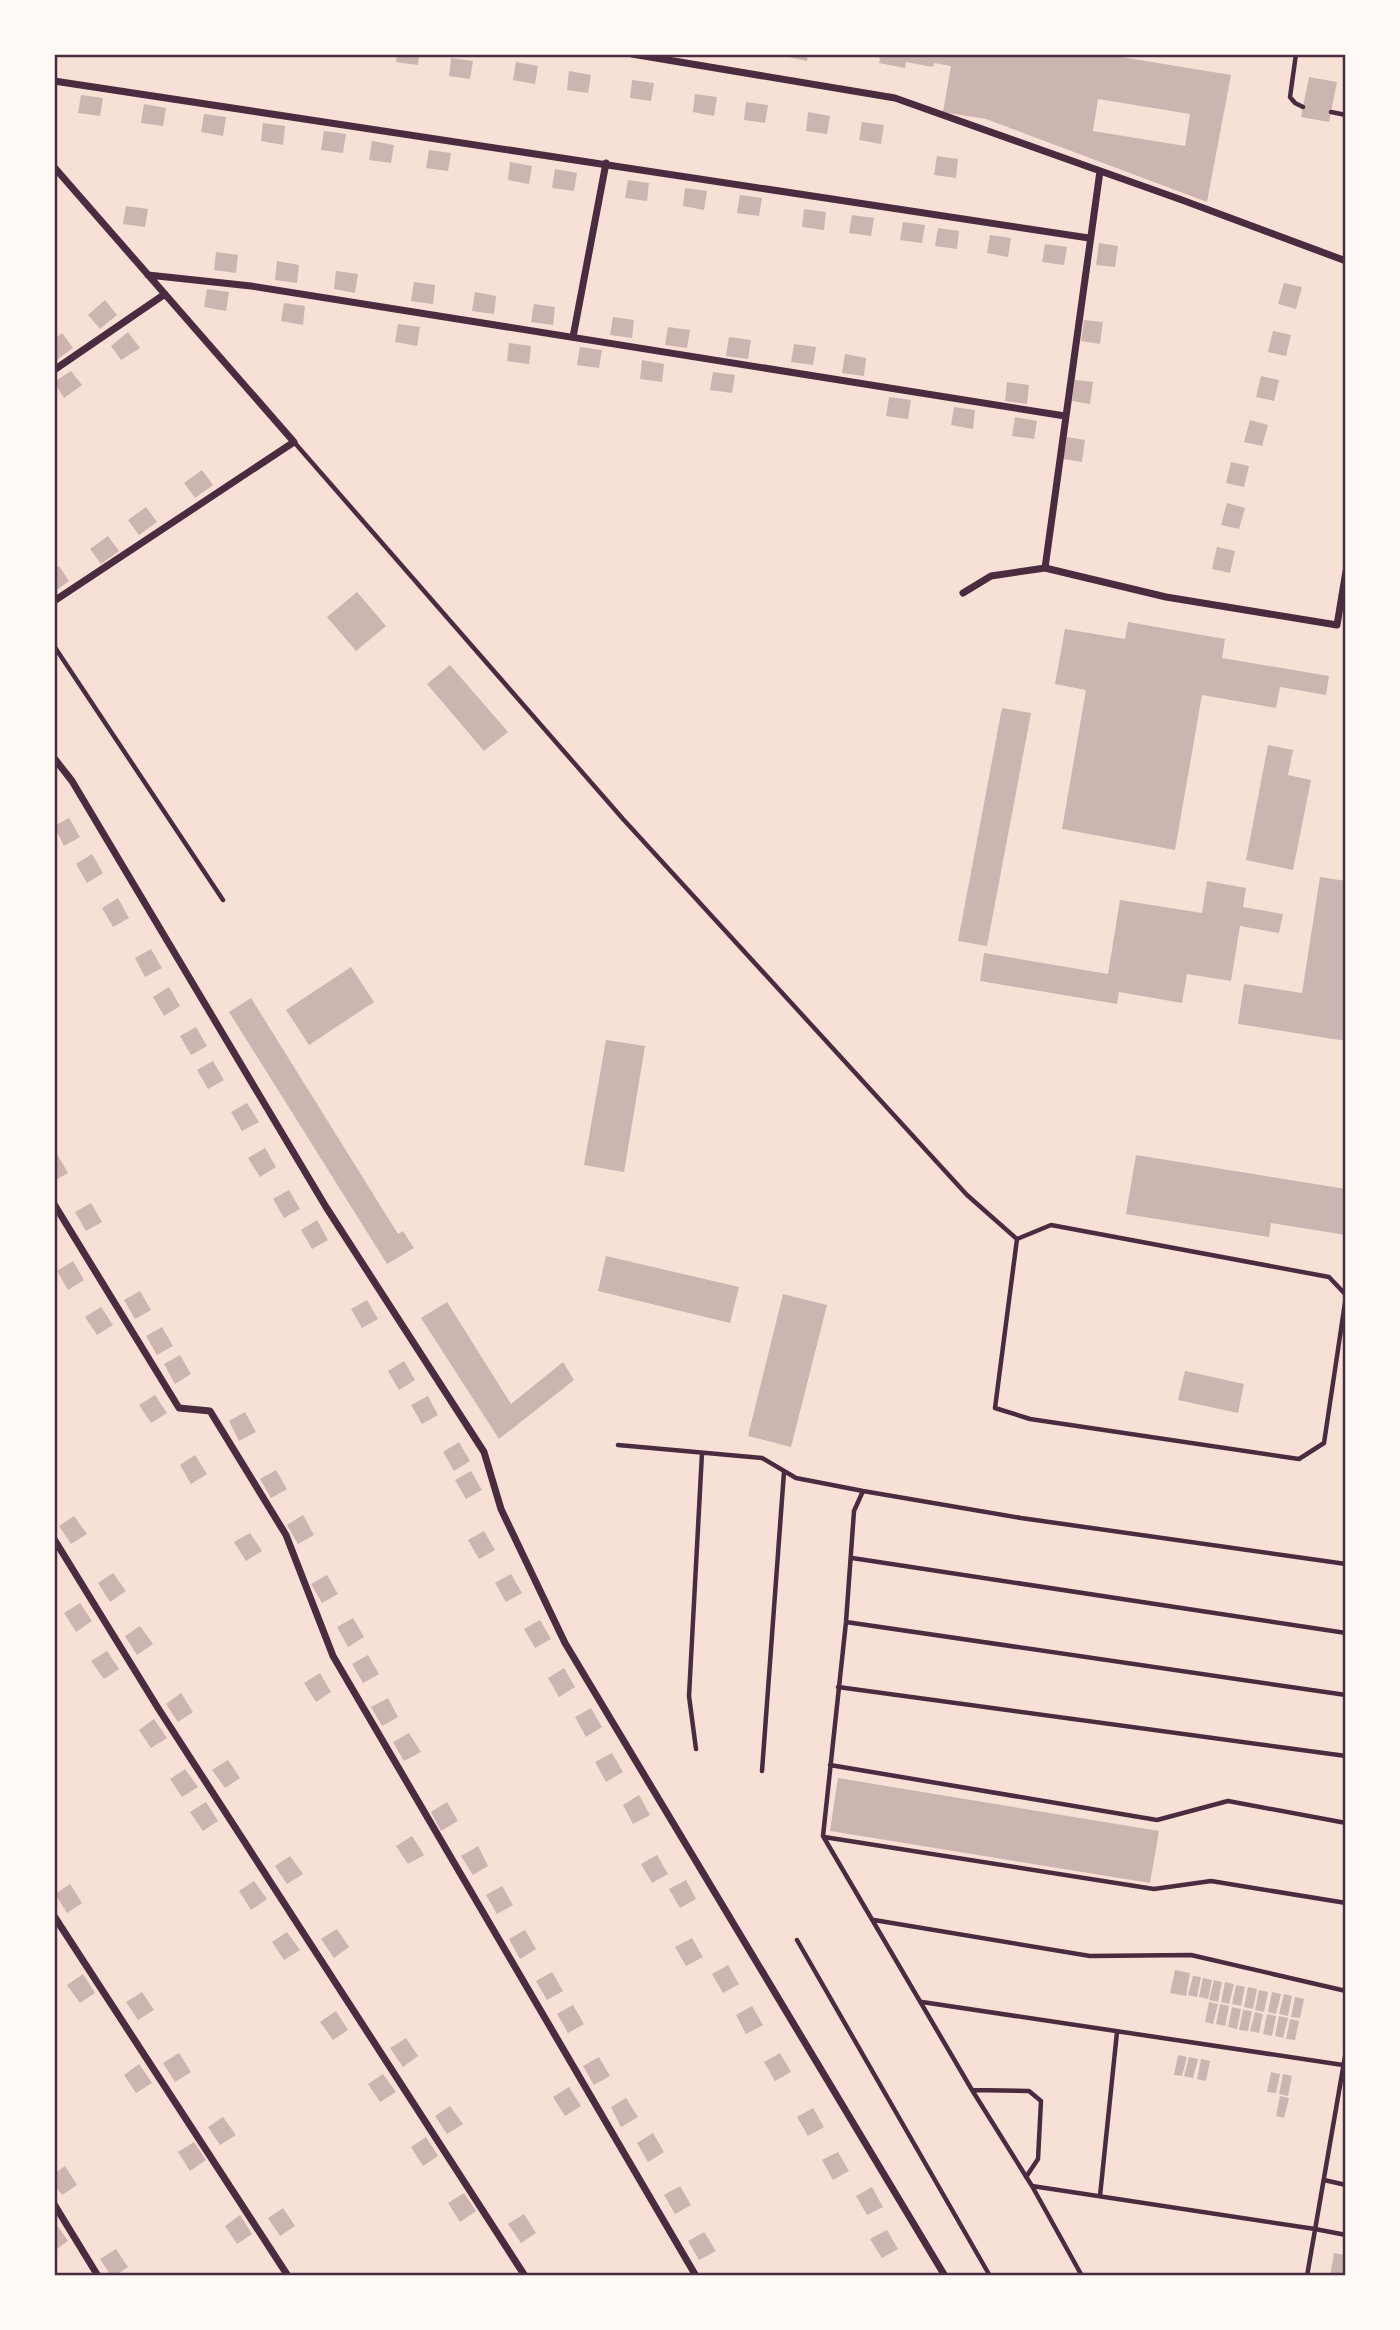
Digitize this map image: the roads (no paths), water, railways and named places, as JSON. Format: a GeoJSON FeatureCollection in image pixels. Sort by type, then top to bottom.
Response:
{"type":"FeatureCollection","features":[{"type":"Feature","properties":{"kind":"street"},"geometry":{"type":"LineString","coordinates":[[632,54],[895,98],[1346,261]]}},
{"type":"Feature","properties":{"kind":"street"},"geometry":{"type":"LineString","coordinates":[[54,81],[1089,238]]}},
{"type":"Feature","properties":{"kind":"street"},"geometry":{"type":"LineString","coordinates":[[573,337],[606,163]]}},
{"type":"Feature","properties":{"kind":"street"},"geometry":{"type":"LineString","coordinates":[[54,167],[294,442],[54,601]]}},
{"type":"Feature","properties":{"kind":"street"},"geometry":{"type":"LineString","coordinates":[[1045,568],[1100,171]]}},
{"type":"Feature","properties":{"kind":"street"},"geometry":{"type":"LineString","coordinates":[[148,275],[251,286],[1065,416]]}},
{"type":"Feature","properties":{"kind":"street"},"geometry":{"type":"LineString","coordinates":[[54,370],[165,294]]}},
{"type":"Feature","properties":{"kind":"street"},"geometry":{"type":"LineString","coordinates":[[963,593],[991,576],[1045,568],[1166,597],[1337,625],[1346,571]]}},
{"type":"Feature","properties":{"kind":"street"},"geometry":{"type":"LineString","coordinates":[[54,758],[72,781],[326,1207],[484,1452],[501,1509],[565,1643],[945,2276]]}},
{"type":"Feature","properties":{"kind":"street"},"geometry":{"type":"LineString","coordinates":[[54,1204],[179,1408],[210,1411],[286,1535],[333,1656],[696,2276]]}},
{"type":"Feature","properties":{"kind":"street"},"geometry":{"type":"LineString","coordinates":[[54,1539],[166,1719],[525,2276]]}},
{"type":"Feature","properties":{"kind":"street"},"geometry":{"type":"LineString","coordinates":[[54,1916],[288,2276]]}},
{"type":"Feature","properties":{"kind":"street"},"geometry":{"type":"LineString","coordinates":[[54,2204],[99,2276]]}},
{"type":"Feature","properties":{"kind":"lane"},"geometry":{"type":"LineString","coordinates":[[1296,54],[1290,97],[1303,107]]}},
{"type":"Feature","properties":{"kind":"lane"},"geometry":{"type":"LineString","coordinates":[[1331,112],[1346,115]]}},
{"type":"Feature","properties":{"kind":"lane"},"geometry":{"type":"LineString","coordinates":[[294,442],[623,819],[967,1195],[1017,1239]]}},
{"type":"Feature","properties":{"kind":"lane"},"geometry":{"type":"LineString","coordinates":[[54,646],[223,900]]}},
{"type":"Feature","properties":{"kind":"lane"},"geometry":{"type":"LineString","coordinates":[[1051,1225],[1329,1277],[1346,1296],[1324,1443],[1299,1459],[1030,1419],[995,1408],[1017,1239],[1051,1225]]}},
{"type":"Feature","properties":{"kind":"lane"},"geometry":{"type":"LineString","coordinates":[[618,1445],[762,1458],[796,1478],[863,1491],[1021,1518],[1346,1564]]}},
{"type":"Feature","properties":{"kind":"lane"},"geometry":{"type":"LineString","coordinates":[[696,1749],[689,1696],[702,1453]]}},
{"type":"Feature","properties":{"kind":"lane"},"geometry":{"type":"LineString","coordinates":[[762,1771],[784,1472]]}},
{"type":"Feature","properties":{"kind":"lane"},"geometry":{"type":"LineString","coordinates":[[863,1491],[854,1511],[846,1622],[823,1836],[972,2090],[1032,2186],[1082,2276]]}},
{"type":"Feature","properties":{"kind":"lane"},"geometry":{"type":"LineString","coordinates":[[852,1558],[1346,1633]]}},
{"type":"Feature","properties":{"kind":"lane"},"geometry":{"type":"LineString","coordinates":[[846,1622],[1346,1695]]}},
{"type":"Feature","properties":{"kind":"lane"},"geometry":{"type":"LineString","coordinates":[[838,1687],[1346,1756]]}},
{"type":"Feature","properties":{"kind":"lane"},"geometry":{"type":"LineString","coordinates":[[831,1765],[1157,1821],[1228,1801],[1346,1824]]}},
{"type":"Feature","properties":{"kind":"lane"},"geometry":{"type":"LineString","coordinates":[[823,1836],[1154,1889],[1211,1881],[1346,1903]]}},
{"type":"Feature","properties":{"kind":"lane"},"geometry":{"type":"LineString","coordinates":[[873,1920],[1090,1956],[1191,1955],[1346,1991]]}},
{"type":"Feature","properties":{"kind":"lane"},"geometry":{"type":"LineString","coordinates":[[797,1940],[990,2276]]}},
{"type":"Feature","properties":{"kind":"lane"},"geometry":{"type":"LineString","coordinates":[[921,2001],[1343,2066]]}},
{"type":"Feature","properties":{"kind":"lane"},"geometry":{"type":"LineString","coordinates":[[1100,2196],[1117,2032]]}},
{"type":"Feature","properties":{"kind":"lane"},"geometry":{"type":"LineString","coordinates":[[1307,2276],[1343,2091],[1346,2051]]}},
{"type":"Feature","properties":{"kind":"lane"},"geometry":{"type":"LineString","coordinates":[[972,2090],[1029,2091],[1041,2101],[1038,2159],[1026,2177]]}},
{"type":"Feature","properties":{"kind":"lane"},"geometry":{"type":"LineString","coordinates":[[1324,2180],[1346,2185]]}},
{"type":"Feature","properties":{"kind":"lane"},"geometry":{"type":"LineString","coordinates":[[1032,2186],[1315,2228],[1346,2235]]}}]}
